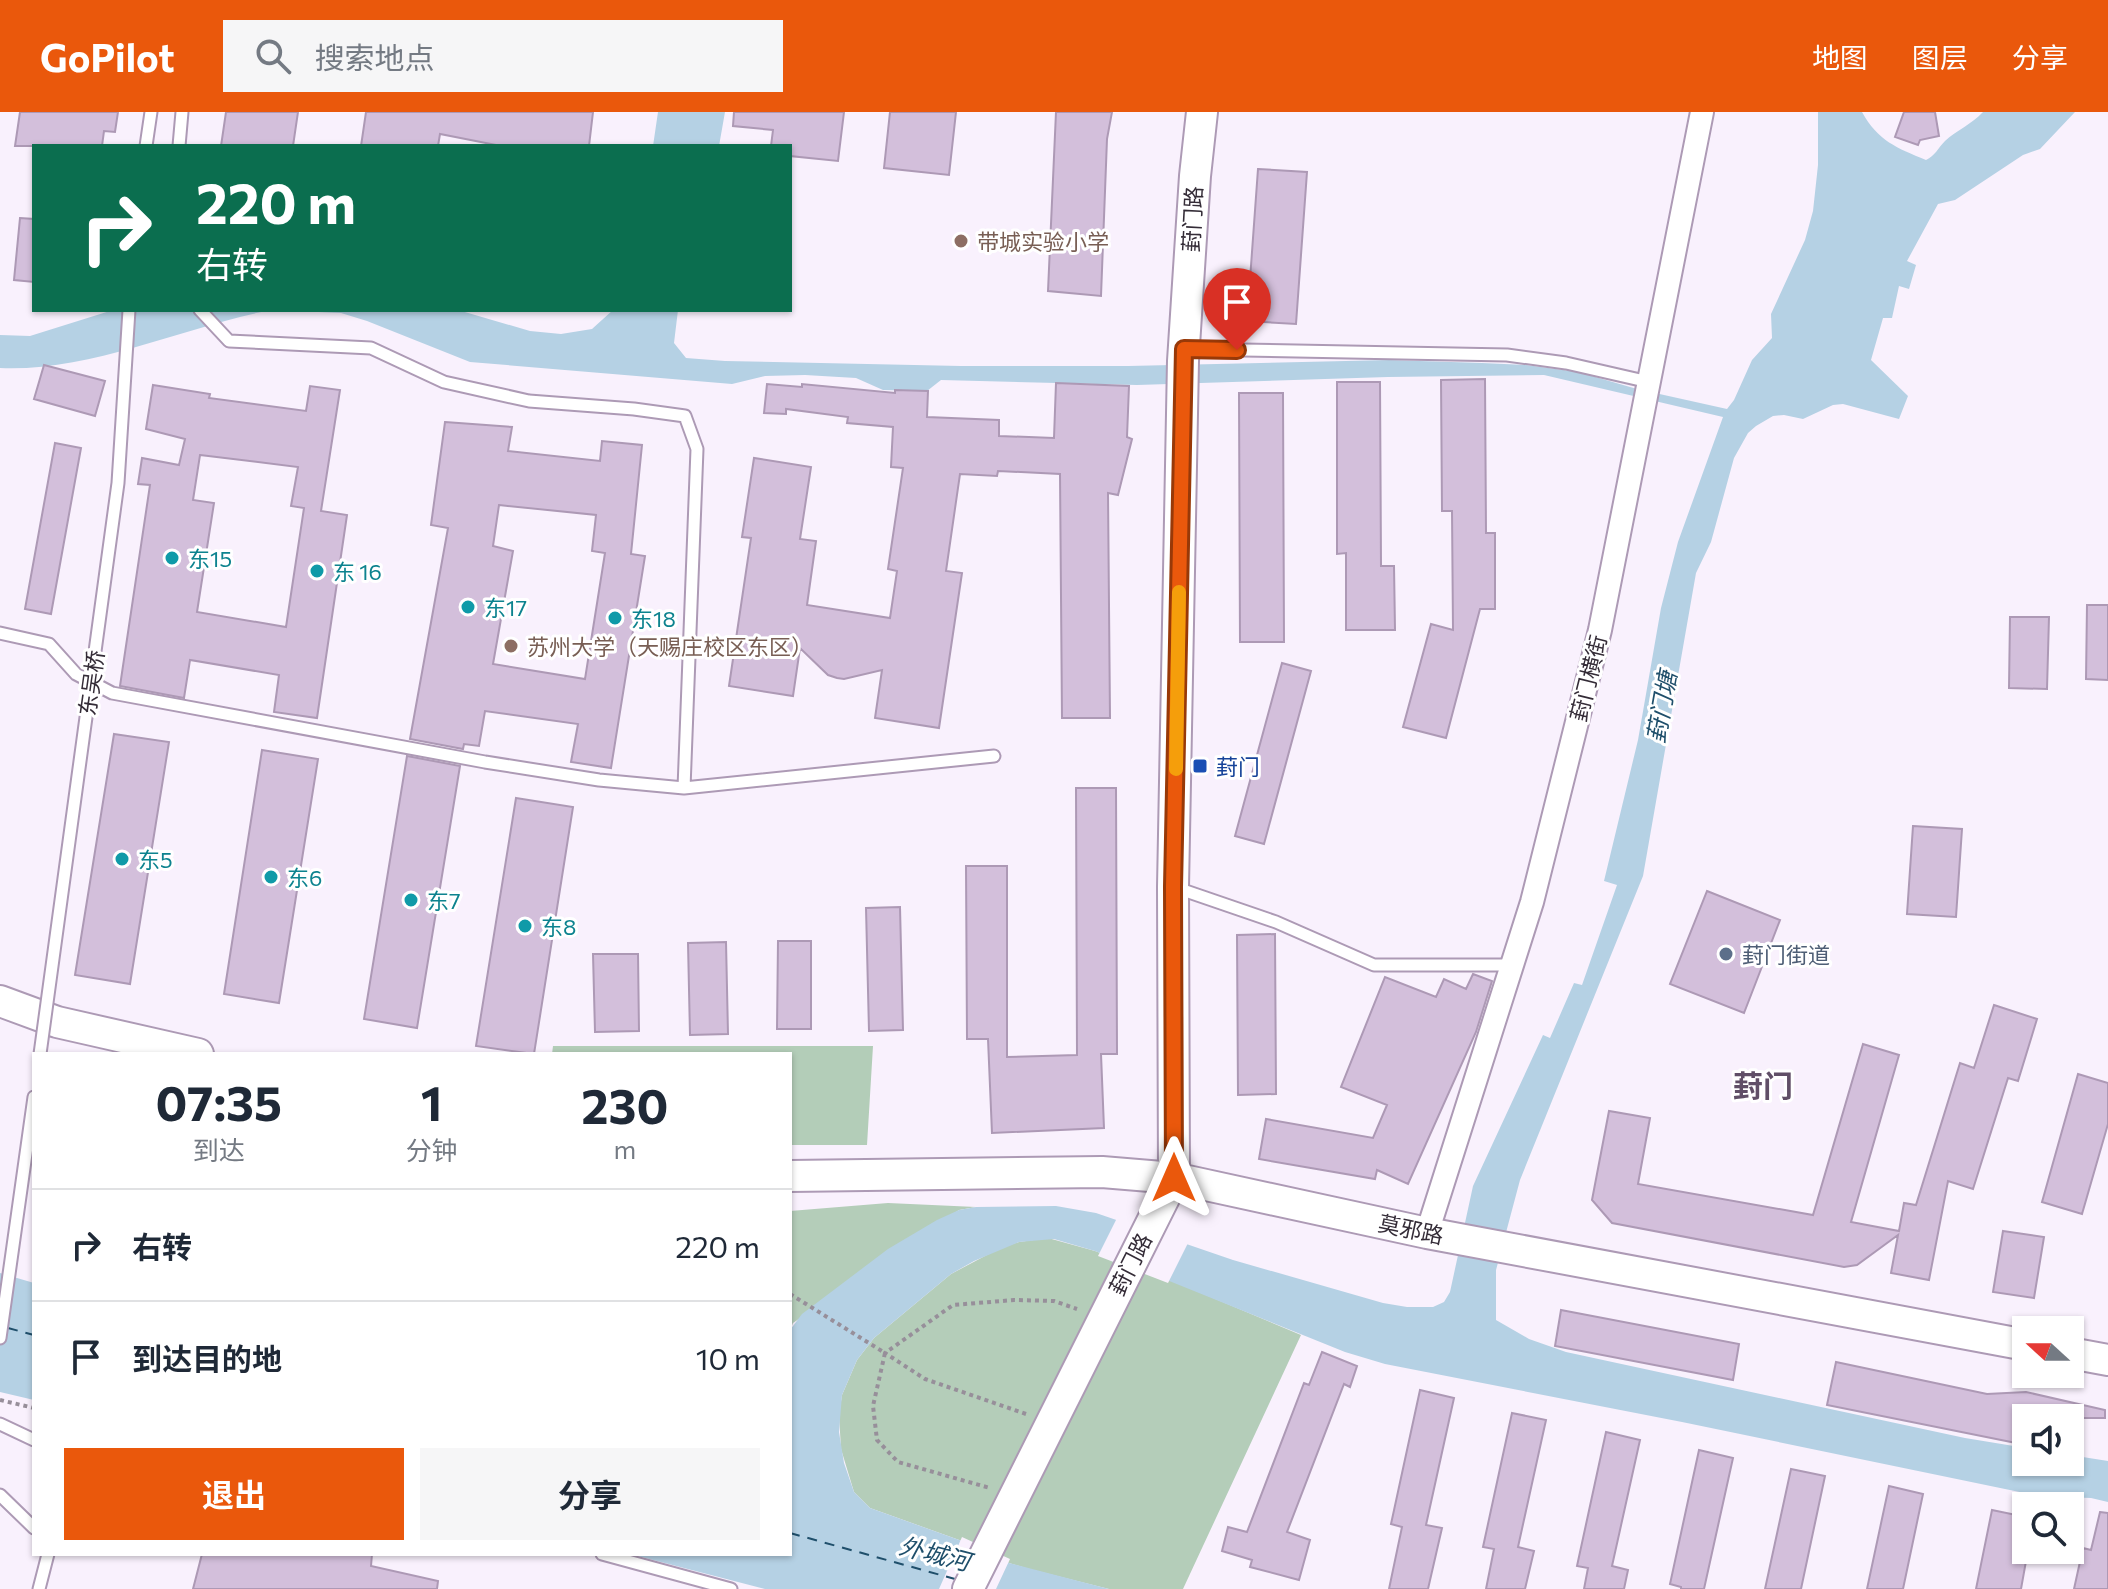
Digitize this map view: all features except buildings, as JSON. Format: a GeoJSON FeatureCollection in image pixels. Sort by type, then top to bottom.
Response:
{"type":"FeatureCollection","features":[{"type":"Feature","properties":{"kind":"main road","name":"葑门路"},"geometry":{"type":"LineString","coordinates":[[968,1589],[1174,1178],[1173,887],[1183,392],[1195,176],[1202,112]]}},
{"type":"Feature","properties":{"kind":"main road"},"geometry":{"type":"LineString","coordinates":[[0,1001],[57,1022],[189,1052]]}},
{"type":"Feature","properties":{"kind":"main road","name":"莫邪路"},"geometry":{"type":"LineString","coordinates":[[792,1176],[1102,1172],[1174,1178],[1438,1235],[2012,1342]]}},
{"type":"Feature","properties":{"kind":"main road"},"geometry":{"type":"LineString","coordinates":[[2084,1356],[2108,1360]]}},
{"type":"Feature","properties":{"kind":"street","name":"葑门横街"},"geometry":{"type":"LineString","coordinates":[[1438,1235],[1532,902],[1600,630],[1702,112]]}},
{"type":"Feature","properties":{"kind":"lane"},"geometry":{"type":"LineString","coordinates":[[146,144],[151,112]]}},
{"type":"Feature","properties":{"kind":"lane"},"geometry":{"type":"LineString","coordinates":[[179,144],[182,112]]}},
{"type":"Feature","properties":{"kind":"lane","name":"东吴桥"},"geometry":{"type":"LineString","coordinates":[[40,1052],[118,483],[129,312]]}},
{"type":"Feature","properties":{"kind":"lane"},"geometry":{"type":"LineString","coordinates":[[202,312],[229,341],[371,348],[444,382],[529,401],[685,416],[697,449],[684,788]]}},
{"type":"Feature","properties":{"kind":"lane"},"geometry":{"type":"LineString","coordinates":[[1184,355],[1507,355],[1566,363],[1647,390]]}},
{"type":"Feature","properties":{"kind":"lane"},"geometry":{"type":"LineString","coordinates":[[0,633],[49,644],[76,674],[112,693],[599,780],[684,788],[994,756]]}},
{"type":"Feature","properties":{"kind":"lane"},"geometry":{"type":"LineString","coordinates":[[1173,887],[1276,922],[1374,965],[1513,965]]}},
{"type":"Feature","properties":{"kind":"lane"},"geometry":{"type":"LineString","coordinates":[[0,1338],[32,1111]]}},
{"type":"Feature","properties":{"kind":"lane"},"geometry":{"type":"LineString","coordinates":[[0,1424],[32,1439]]}},
{"type":"Feature","properties":{"kind":"lane"},"geometry":{"type":"LineString","coordinates":[[0,1495],[32,1526]]}},
{"type":"Feature","properties":{"kind":"lane"},"geometry":{"type":"LineString","coordinates":[[39,1589],[47,1556]]}},
{"type":"Feature","properties":{"kind":"lane"},"geometry":{"type":"LineString","coordinates":[[609,1556],[731,1589]]}},
{"type":"Feature","properties":{"kind":"path"},"geometry":{"type":"LineString","coordinates":[[792,1295],[925,1379],[1051,1422]]}},
{"type":"Feature","properties":{"kind":"path"},"geometry":{"type":"LineString","coordinates":[[1016,1495],[898,1462],[877,1440],[873,1406],[885,1353],[953,1305],[1014,1300],[1054,1301],[1103,1318]]}},
{"type":"Feature","properties":{"kind":"path"},"geometry":{"type":"LineString","coordinates":[[0,1400],[32,1408]]}},
{"type":"Feature","properties":{"kind":"green space"},"geometry":{"type":"Polygon","coordinates":[[[553,1046],[873,1046],[867,1145],[792,1145],[792,1052],[552,1052],[553,1046]]]}},
{"type":"Feature","properties":{"kind":"green space"},"geometry":{"type":"Polygon","coordinates":[[[888,1203],[976,1207],[959,1210],[792,1325],[792,1211],[888,1203]]]}},
{"type":"Feature","properties":{"kind":"green space"},"geometry":{"type":"Polygon","coordinates":[[[1048,1238],[1095,1251],[1156,1274],[1301,1335],[1183,1589],[1109,1589],[1029,1569],[870,1508],[854,1492],[841,1449],[839,1415],[842,1395],[857,1360],[874,1338],[951,1274],[1000,1248],[1048,1238]]]}},
{"type":"Feature","properties":{"kind":"water"},"geometry":{"type":"Polygon","coordinates":[[[658,112],[725,112],[719,144],[653,144],[658,112]]]}},
{"type":"Feature","properties":{"kind":"water"},"geometry":{"type":"Polygon","coordinates":[[[1818,112],[1862,112],[1882,137],[1926,160],[1983,112],[2075,112],[2040,149],[2023,155],[1955,200],[1938,204],[1907,261],[1916,265],[1909,289],[1899,286],[1892,318],[1883,318],[1871,360],[1908,396],[1899,419],[1843,404],[1833,405],[1803,419],[1773,416],[1748,433],[1734,458],[1711,542],[1696,573],[1643,876],[1520,1180],[1496,1270],[1496,1320],[1529,1339],[1566,1352],[2012,1446],[2012,1476],[2084,1476],[2084,1457],[2108,1461],[2108,1502],[2084,1498],[2084,1492],[2020,1492],[1385,1364],[1345,1352],[1095,1251],[1054,1239],[1019,1242],[974,1261],[951,1274],[874,1338],[857,1360],[842,1395],[839,1432],[844,1463],[854,1492],[870,1508],[962,1541],[1009,1563],[1109,1589],[765,1589],[638,1556],[792,1556],[792,1327],[802,1314],[888,1249],[959,1210],[1056,1206],[1096,1213],[1233,1260],[1383,1303],[1433,1307],[1444,1302],[1450,1292],[1473,1186],[1543,1035],[1550,1038],[1574,983],[1582,985],[1617,885],[1604,881],[1638,740],[1661,608],[1678,542],[1723,417],[1544,375],[1137,385],[941,380],[927,391],[883,390],[856,378],[805,375],[765,376],[732,384],[470,362],[367,321],[341,313],[319,312],[465,312],[530,331],[561,334],[592,329],[611,312],[678,312],[674,343],[686,358],[725,361],[1128,366],[1389,360],[1526,365],[1578,372],[1727,409],[1752,360],[1772,338],[1771,314],[1805,240],[1813,211],[1818,165],[1818,112]]]}},
{"type":"Feature","properties":{"kind":"water"},"geometry":{"type":"Polygon","coordinates":[[[107,312],[263,312],[102,356],[34,367],[0,368],[0,335],[30,336],[107,312]]]}},
{"type":"Feature","properties":{"kind":"water"},"geometry":{"type":"Polygon","coordinates":[[[0,1273],[32,1282],[32,1400],[0,1392],[0,1273]]]}},
{"type":"Feature","properties":{"kind":"pier"},"geometry":{"type":"Polygon","coordinates":[[[1118,1216],[1189,1241],[1168,1283],[1098,1256],[1118,1216]]]}},
{"type":"Feature","properties":{"kind":"pier"},"geometry":{"type":"Polygon","coordinates":[[[962,1537],[1010,1559],[996,1589],[939,1589],[962,1537]]]}},
{"type":"Feature","properties":{"kind":"ferry route"},"geometry":{"type":"LineString","coordinates":[[8,1328],[32,1334]]}},
{"type":"Feature","properties":{"kind":"ferry route"},"geometry":{"type":"LineString","coordinates":[[792,1534],[955,1579]]}},
{"type":"Feature","properties":{"kind":"slow traffic"},"geometry":{"type":"LineString","coordinates":[[1176,769],[1179,592]]}},
{"type":"Feature","properties":{"kind":"place","name":"带城实验小学"},"geometry":{"type":"Point","coordinates":[961,241]}},
{"type":"Feature","properties":{"kind":"place","name":"东15"},"geometry":{"type":"Point","coordinates":[172,558]}},
{"type":"Feature","properties":{"kind":"place","name":"东 16"},"geometry":{"type":"Point","coordinates":[317,571]}},
{"type":"Feature","properties":{"kind":"place","name":"东17"},"geometry":{"type":"Point","coordinates":[468,607]}},
{"type":"Feature","properties":{"kind":"place","name":"东18"},"geometry":{"type":"Point","coordinates":[615,618]}},
{"type":"Feature","properties":{"kind":"place","name":"苏州大学（天赐庄校区东区）"},"geometry":{"type":"Point","coordinates":[511,646]}},
{"type":"Feature","properties":{"kind":"place","name":"葑门"},"geometry":{"type":"Point","coordinates":[1200,766]}},
{"type":"Feature","properties":{"kind":"place","name":"东5"},"geometry":{"type":"Point","coordinates":[122,859]}},
{"type":"Feature","properties":{"kind":"place","name":"东6"},"geometry":{"type":"Point","coordinates":[271,877]}},
{"type":"Feature","properties":{"kind":"place","name":"东7"},"geometry":{"type":"Point","coordinates":[411,900]}},
{"type":"Feature","properties":{"kind":"place","name":"东8"},"geometry":{"type":"Point","coordinates":[525,926]}},
{"type":"Feature","properties":{"kind":"place","name":"葑门街道"},"geometry":{"type":"Point","coordinates":[1726,954]}},
{"type":"Feature","properties":{"kind":"district","name":"葑门"},"geometry":{"type":"Point","coordinates":[1763,1084]}},
{"type":"Feature","properties":{"kind":"route"},"geometry":{"type":"LineString","coordinates":[[1174,1178],[1173,887],[1184,349],[1237,350]]}},
{"type":"Feature","properties":{"kind":"water label","name":"葑门塘"},"geometry":{"type":"Point","coordinates":[1661,707]}},
{"type":"Feature","properties":{"kind":"water label","name":"外城河"},"geometry":{"type":"Point","coordinates":[935,1553]}}]}
